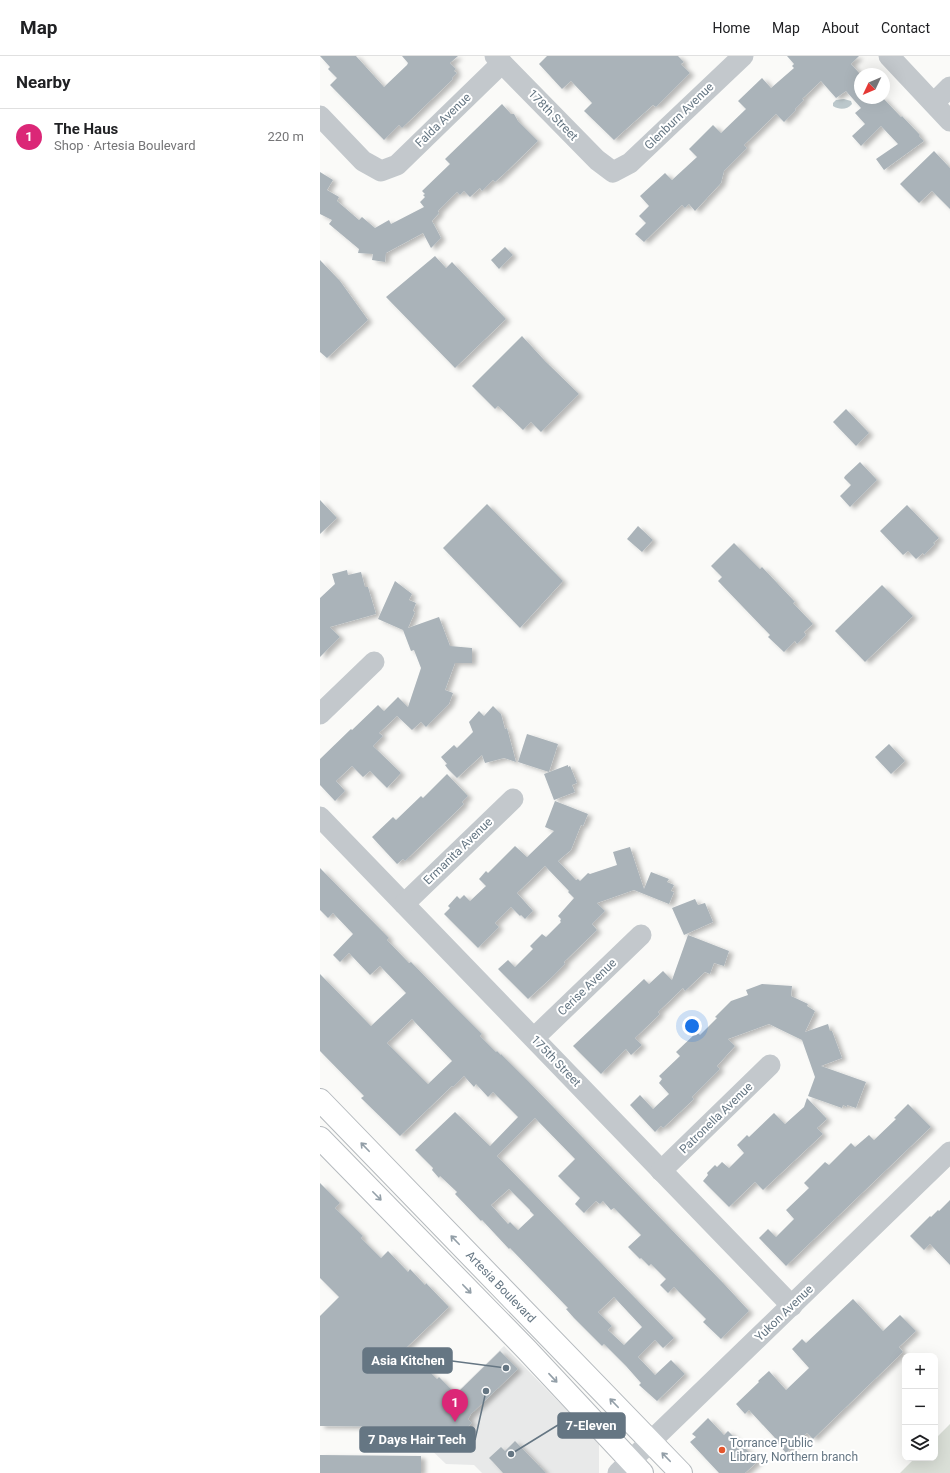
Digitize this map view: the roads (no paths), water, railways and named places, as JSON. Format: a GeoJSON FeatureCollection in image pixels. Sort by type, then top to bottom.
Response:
{"type":"FeatureCollection","features":[{"type":"Feature","properties":{"kind":"main road","name":"Artesia Boulevard"},"geometry":{"type":"LineString","coordinates":[[320,1100],[681,1473]]}},
{"type":"Feature","properties":{"kind":"main road"},"geometry":{"type":"LineString","coordinates":[[320,1138],[527,1350],[631,1469]]}},
{"type":"Feature","properties":{"kind":"street"},"geometry":{"type":"LineString","coordinates":[[889,56],[950,121]]}},
{"type":"Feature","properties":{"kind":"street","name":"Falda Avenue"},"geometry":{"type":"LineString","coordinates":[[320,116],[363,161],[381,171],[397,165],[499,60]]}},
{"type":"Feature","properties":{"kind":"street","name":"178th Street"},"geometry":{"type":"LineString","coordinates":[[499,60],[597,160],[613,172]]}},
{"type":"Feature","properties":{"kind":"street","name":"Glenburn Avenue"},"geometry":{"type":"LineString","coordinates":[[613,172],[630,163],[732,60]]}},
{"type":"Feature","properties":{"kind":"street"},"geometry":{"type":"LineString","coordinates":[[934,103],[950,87]]}},
{"type":"Feature","properties":{"kind":"street"},"geometry":{"type":"LineString","coordinates":[[320,714],[374,662]]}},
{"type":"Feature","properties":{"kind":"street","name":"Ermanita Avenue"},"geometry":{"type":"LineString","coordinates":[[404,904],[513,799]]}},
{"type":"Feature","properties":{"kind":"street","name":"175th Street"},"geometry":{"type":"LineString","coordinates":[[320,817],[792,1306]]}},
{"type":"Feature","properties":{"kind":"street","name":"Cerise Avenue"},"geometry":{"type":"LineString","coordinates":[[534,1038],[641,935]]}},
{"type":"Feature","properties":{"kind":"street","name":"Patronella Avenue"},"geometry":{"type":"LineString","coordinates":[[661,1171],[770,1065]]}},
{"type":"Feature","properties":{"kind":"street","name":"Yukon Avenue"},"geometry":{"type":"LineString","coordinates":[[631,1469],[651,1441],[950,1152]]}},
{"type":"Feature","properties":{"kind":"place","name":"Asia Kitchen"},"geometry":{"type":"Point","coordinates":[506,1368]}},
{"type":"Feature","properties":{"kind":"place","name":"7 Days Hair Tech"},"geometry":{"type":"Point","coordinates":[486,1391]}},
{"type":"Feature","properties":{"kind":"place","name":"The Haus"},"geometry":{"type":"Point","coordinates":[455,1422]}},
{"type":"Feature","properties":{"kind":"place","name":"Torrance Public Library, Northern branch"},"geometry":{"type":"Point","coordinates":[722,1450]}},
{"type":"Feature","properties":{"kind":"place","name":"7-Eleven"},"geometry":{"type":"Point","coordinates":[511,1454]}}]}
